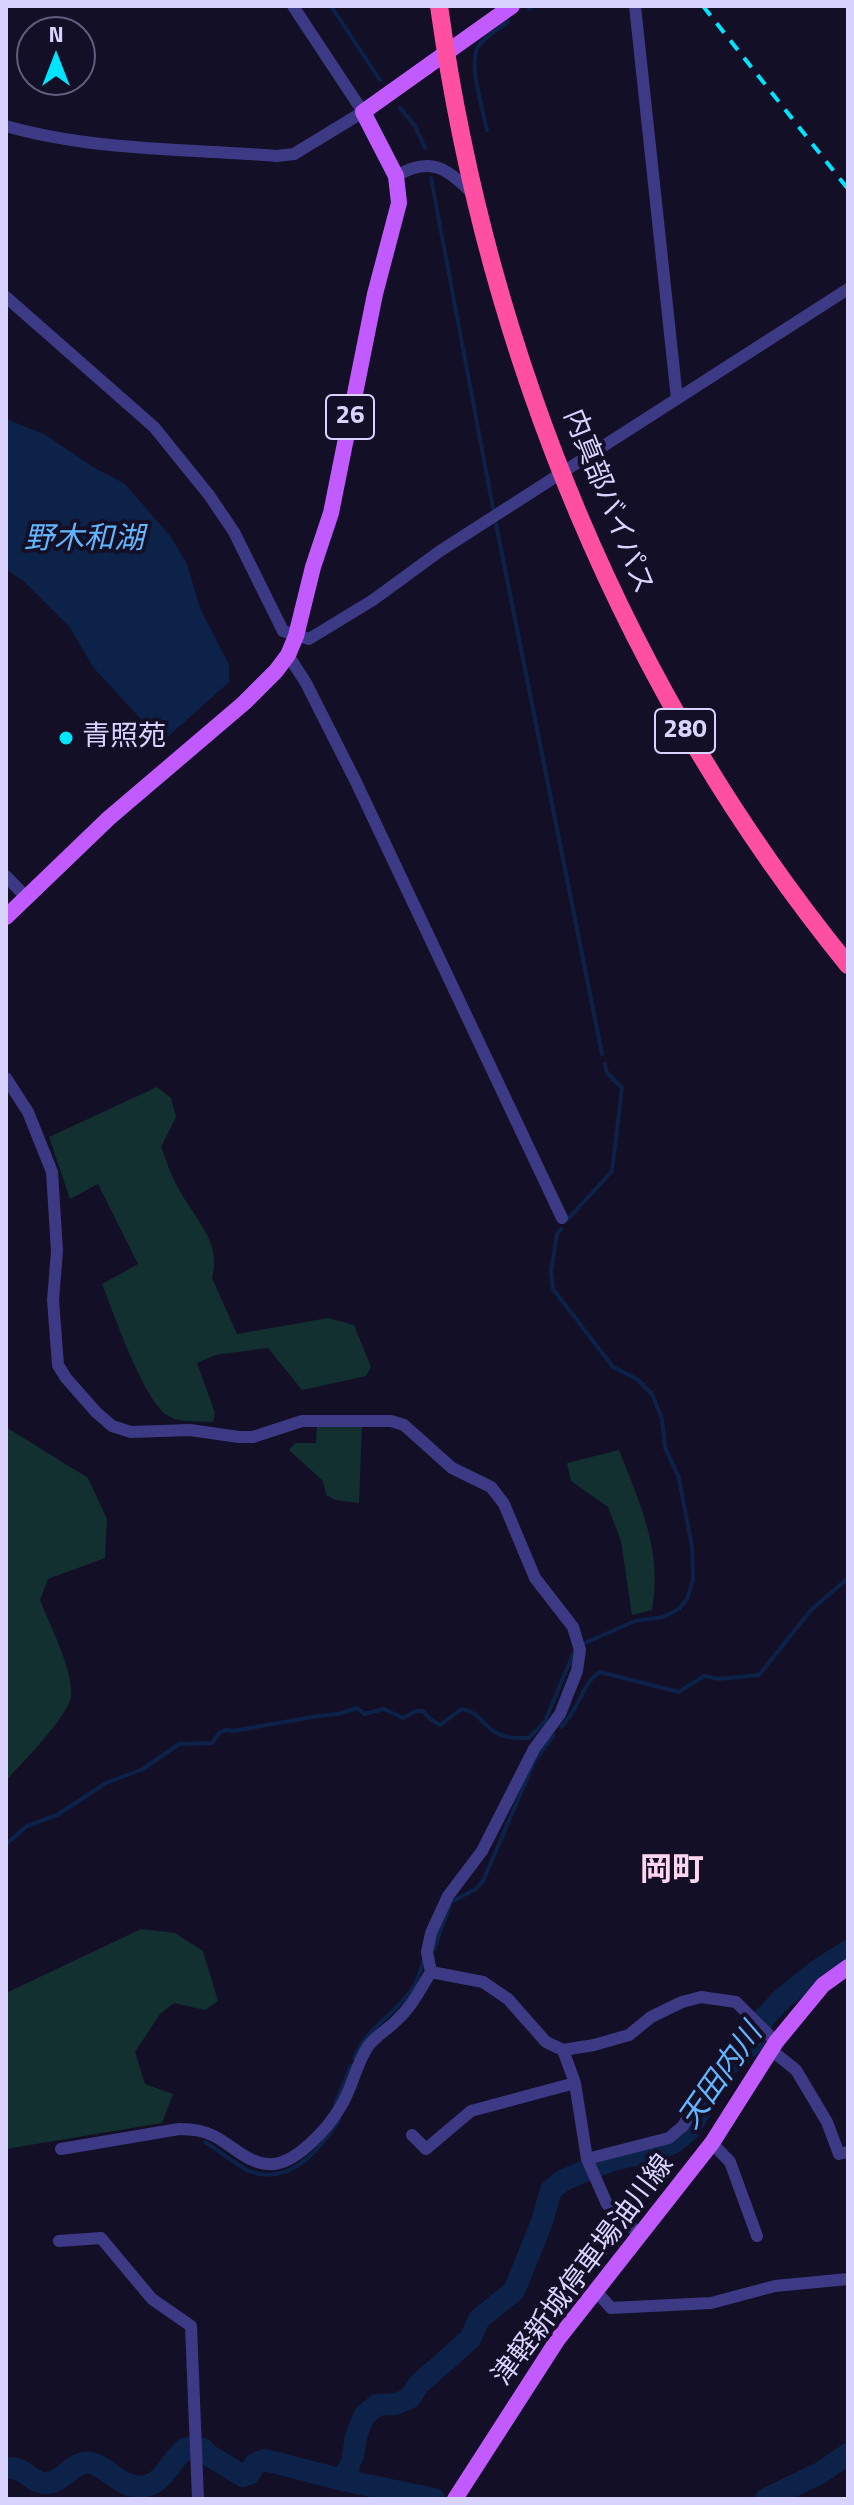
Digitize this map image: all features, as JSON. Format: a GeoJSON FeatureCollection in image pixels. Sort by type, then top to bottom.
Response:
{"type":"FeatureCollection","features":[{"type":"Feature","properties":{"kind":"highway","name":"内真部バイパス"},"geometry":{"type":"LineString","coordinates":[[439,6],[455,115],[512,330],[561,474],[613,596],[672,710],[757,845],[848,965]]}},
{"type":"Feature","properties":{"kind":"main road"},"geometry":{"type":"LineString","coordinates":[[363,112],[510,7]]}},
{"type":"Feature","properties":{"kind":"main road","name":"26"},"geometry":{"type":"LineString","coordinates":[[6,917],[109,818],[244,703],[288,655],[331,513],[375,294],[399,203],[396,176],[363,112]]}},
{"type":"Feature","properties":{"kind":"main road","name":"津軽新城停車場油川線"},"geometry":{"type":"LineString","coordinates":[[458,2494],[558,2339],[712,2143],[774,2046],[823,1985],[848,1967]]}},
{"type":"Feature","properties":{"kind":"street"},"geometry":{"type":"LineString","coordinates":[[6,126],[75,141],[286,156],[311,146],[363,112],[293,6]]}},
{"type":"Feature","properties":{"kind":"street"},"geometry":{"type":"LineString","coordinates":[[635,6],[677,399]]}},
{"type":"Feature","properties":{"kind":"street"},"geometry":{"type":"LineString","coordinates":[[396,176],[412,166],[434,166],[451,173],[474,195]]}},
{"type":"Feature","properties":{"kind":"street"},"geometry":{"type":"LineString","coordinates":[[6,297],[154,427],[209,495],[234,532],[283,631],[309,639],[373,600],[440,551],[848,289]]}},
{"type":"Feature","properties":{"kind":"street"},"geometry":{"type":"LineString","coordinates":[[288,655],[306,683],[356,782],[562,1218]]}},
{"type":"Feature","properties":{"kind":"street"},"geometry":{"type":"LineString","coordinates":[[6,876],[25,896]]}},
{"type":"Feature","properties":{"kind":"street"},"geometry":{"type":"LineString","coordinates":[[6,1078],[28,1112],[52,1172],[57,1251],[53,1300],[58,1365],[96,1412],[112,1426],[131,1432],[190,1430],[239,1437],[253,1437],[302,1421],[391,1421],[404,1425],[452,1468],[491,1487],[504,1504],[535,1578],[573,1627],[580,1650],[577,1671],[560,1714],[534,1749],[482,1851],[448,1896],[431,1933],[427,1952],[431,1972],[416,1998],[397,2021],[367,2047],[341,2107],[314,2140],[280,2164],[251,2160],[215,2136],[196,2129],[179,2129],[61,2149]]}},
{"type":"Feature","properties":{"kind":"street"},"geometry":{"type":"LineString","coordinates":[[431,1972],[483,1982],[508,1999],[546,2042],[563,2050],[629,2035],[651,2017],[682,2002],[701,1997],[736,2002],[759,2024],[796,2070],[827,2122],[839,2154],[848,2152]]}},
{"type":"Feature","properties":{"kind":"street"},"geometry":{"type":"LineString","coordinates":[[563,2050],[575,2083],[590,2166],[607,2204],[639,2234]]}},
{"type":"Feature","properties":{"kind":"street"},"geometry":{"type":"LineString","coordinates":[[412,2135],[426,2149],[471,2111],[575,2083]]}},
{"type":"Feature","properties":{"kind":"street"},"geometry":{"type":"LineString","coordinates":[[590,2166],[669,2138],[683,2126],[697,2101]]}},
{"type":"Feature","properties":{"kind":"street"},"geometry":{"type":"LineString","coordinates":[[712,2143],[730,2162],[757,2236]]}},
{"type":"Feature","properties":{"kind":"street"},"geometry":{"type":"LineString","coordinates":[[59,2241],[101,2238],[152,2299],[191,2326],[198,2499]]}},
{"type":"Feature","properties":{"kind":"street"},"geometry":{"type":"LineString","coordinates":[[596,2291],[611,2308],[711,2303],[775,2286],[848,2279]]}},
{"type":"Feature","properties":{"kind":"green space"},"geometry":{"type":"Polygon","coordinates":[[[157,1087],[171,1098],[176,1117],[161,1147],[178,1188],[211,1244],[214,1254],[212,1278],[237,1334],[328,1318],[354,1325],[371,1367],[366,1376],[302,1390],[268,1348],[215,1355],[197,1363],[215,1413],[213,1422],[175,1419],[160,1409],[140,1377],[102,1284],[138,1264],[98,1184],[70,1199],[49,1137],[157,1087]]]}},
{"type":"Feature","properties":{"kind":"green space"},"geometry":{"type":"Polygon","coordinates":[[[317,1425],[362,1425],[359,1503],[335,1500],[326,1495],[323,1481],[289,1450],[295,1443],[316,1443],[317,1425]]]}},
{"type":"Feature","properties":{"kind":"green space"},"geometry":{"type":"Polygon","coordinates":[[[6,1427],[88,1478],[107,1519],[105,1558],[48,1579],[40,1600],[65,1661],[71,1696],[54,1727],[6,1781],[6,1427]]]}},
{"type":"Feature","properties":{"kind":"green space"},"geometry":{"type":"Polygon","coordinates":[[[619,1450],[648,1528],[654,1568],[652,1610],[632,1615],[621,1541],[608,1507],[571,1481],[567,1463],[619,1450]]]}},
{"type":"Feature","properties":{"kind":"green space"},"geometry":{"type":"Polygon","coordinates":[[[141,1929],[175,1933],[203,1951],[218,2001],[205,2010],[174,2003],[160,2014],[135,2052],[145,2084],[173,2094],[162,2123],[6,2149],[6,1993],[141,1929]]]}},
{"type":"Feature","properties":{"kind":"water","name":"野木和湖"},"geometry":{"type":"Polygon","coordinates":[[[6,419],[44,434],[125,484],[171,537],[187,564],[200,608],[229,665],[229,682],[162,742],[93,667],[69,626],[26,583],[6,569],[6,419]]]}},
{"type":"Feature","properties":{"kind":"waterway"},"geometry":{"type":"LineString","coordinates":[[331,6],[380,80]]}},
{"type":"Feature","properties":{"kind":"waterway"},"geometry":{"type":"LineString","coordinates":[[529,9],[533,6]]}},
{"type":"Feature","properties":{"kind":"waterway"},"geometry":{"type":"LineString","coordinates":[[487,130],[475,75],[475,55],[484,39],[508,22]]}},
{"type":"Feature","properties":{"kind":"waterway"},"geometry":{"type":"LineString","coordinates":[[400,108],[415,126],[425,148]]}},
{"type":"Feature","properties":{"kind":"waterway"},"geometry":{"type":"LineString","coordinates":[[431,178],[493,508]]}},
{"type":"Feature","properties":{"kind":"waterway"},"geometry":{"type":"LineString","coordinates":[[496,524],[602,1054]]}},
{"type":"Feature","properties":{"kind":"waterway"},"geometry":{"type":"LineString","coordinates":[[568,1219],[612,1171],[622,1088],[607,1073],[605,1064]]}},
{"type":"Feature","properties":{"kind":"waterway"},"geometry":{"type":"LineString","coordinates":[[561,1229],[557,1234],[551,1271],[553,1289],[613,1367],[637,1379],[652,1394],[662,1419],[665,1448],[678,1475],[692,1546],[693,1580],[687,1599],[679,1609],[663,1617],[635,1621],[585,1643]]}},
{"type":"Feature","properties":{"kind":"waterway"},"geometry":{"type":"LineString","coordinates":[[561,1727],[589,1683],[600,1672],[679,1692],[704,1676],[719,1679],[759,1675],[811,1610],[848,1578]]}},
{"type":"Feature","properties":{"kind":"waterway"},"geometry":{"type":"LineString","coordinates":[[6,1844],[27,1826],[57,1815],[106,1783],[143,1769],[179,1744],[212,1743],[219,1733],[226,1730],[339,1714],[357,1708],[364,1714],[384,1709],[403,1718],[423,1711],[440,1725],[462,1709],[499,1734],[529,1738],[545,1721],[574,1652]]}},
{"type":"Feature","properties":{"kind":"waterway"},"geometry":{"type":"LineString","coordinates":[[434,1949],[451,1902],[476,1889],[483,1881],[535,1760],[554,1735]]}},
{"type":"Feature","properties":{"kind":"waterway","name":"天田内川"},"geometry":{"type":"LineString","coordinates":[[353,2456],[356,2436],[364,2416],[377,2405],[396,2404],[410,2398],[419,2384],[470,2339],[479,2319],[514,2291],[542,2222],[551,2190],[562,2181],[613,2160],[661,2149],[676,2141],[689,2130],[726,2066],[752,2044],[764,2018],[818,1970],[848,1951]]}},
{"type":"Feature","properties":{"kind":"waterway"},"geometry":{"type":"LineString","coordinates":[[354,2058],[373,2029],[412,1989],[424,1959]]}},
{"type":"Feature","properties":{"kind":"waterway"},"geometry":{"type":"LineString","coordinates":[[335,2104],[351,2066]]}},
{"type":"Feature","properties":{"kind":"waterway"},"geometry":{"type":"LineString","coordinates":[[205,2142],[247,2170],[276,2174],[289,2170],[312,2154],[339,2120]]}},
{"type":"Feature","properties":{"kind":"waterway","name":"天田内川"},"geometry":{"type":"LineString","coordinates":[[6,2468],[13,2468],[45,2483],[56,2480],[78,2465],[89,2463],[128,2484],[144,2486],[158,2480],[186,2448],[203,2449],[243,2476],[249,2474],[255,2464],[265,2460],[343,2480],[349,2467]]}},
{"type":"Feature","properties":{"kind":"waterway","name":"天田内川"},"geometry":{"type":"LineString","coordinates":[[766,2499],[820,2473],[848,2454]]}},
{"type":"Feature","properties":{"kind":"waterway","name":"天田内川"},"geometry":{"type":"LineString","coordinates":[[343,2480],[434,2499]]}},
{"type":"Feature","properties":{"kind":"railway"},"geometry":{"type":"LineString","coordinates":[[703,6],[848,189]]}},
{"type":"Feature","properties":{"kind":"place","name":"青照苑"},"geometry":{"type":"Point","coordinates":[66,738]}},
{"type":"Feature","properties":{"kind":"district","name":"岡町"},"geometry":{"type":"Point","coordinates":[672,1872]}}]}
